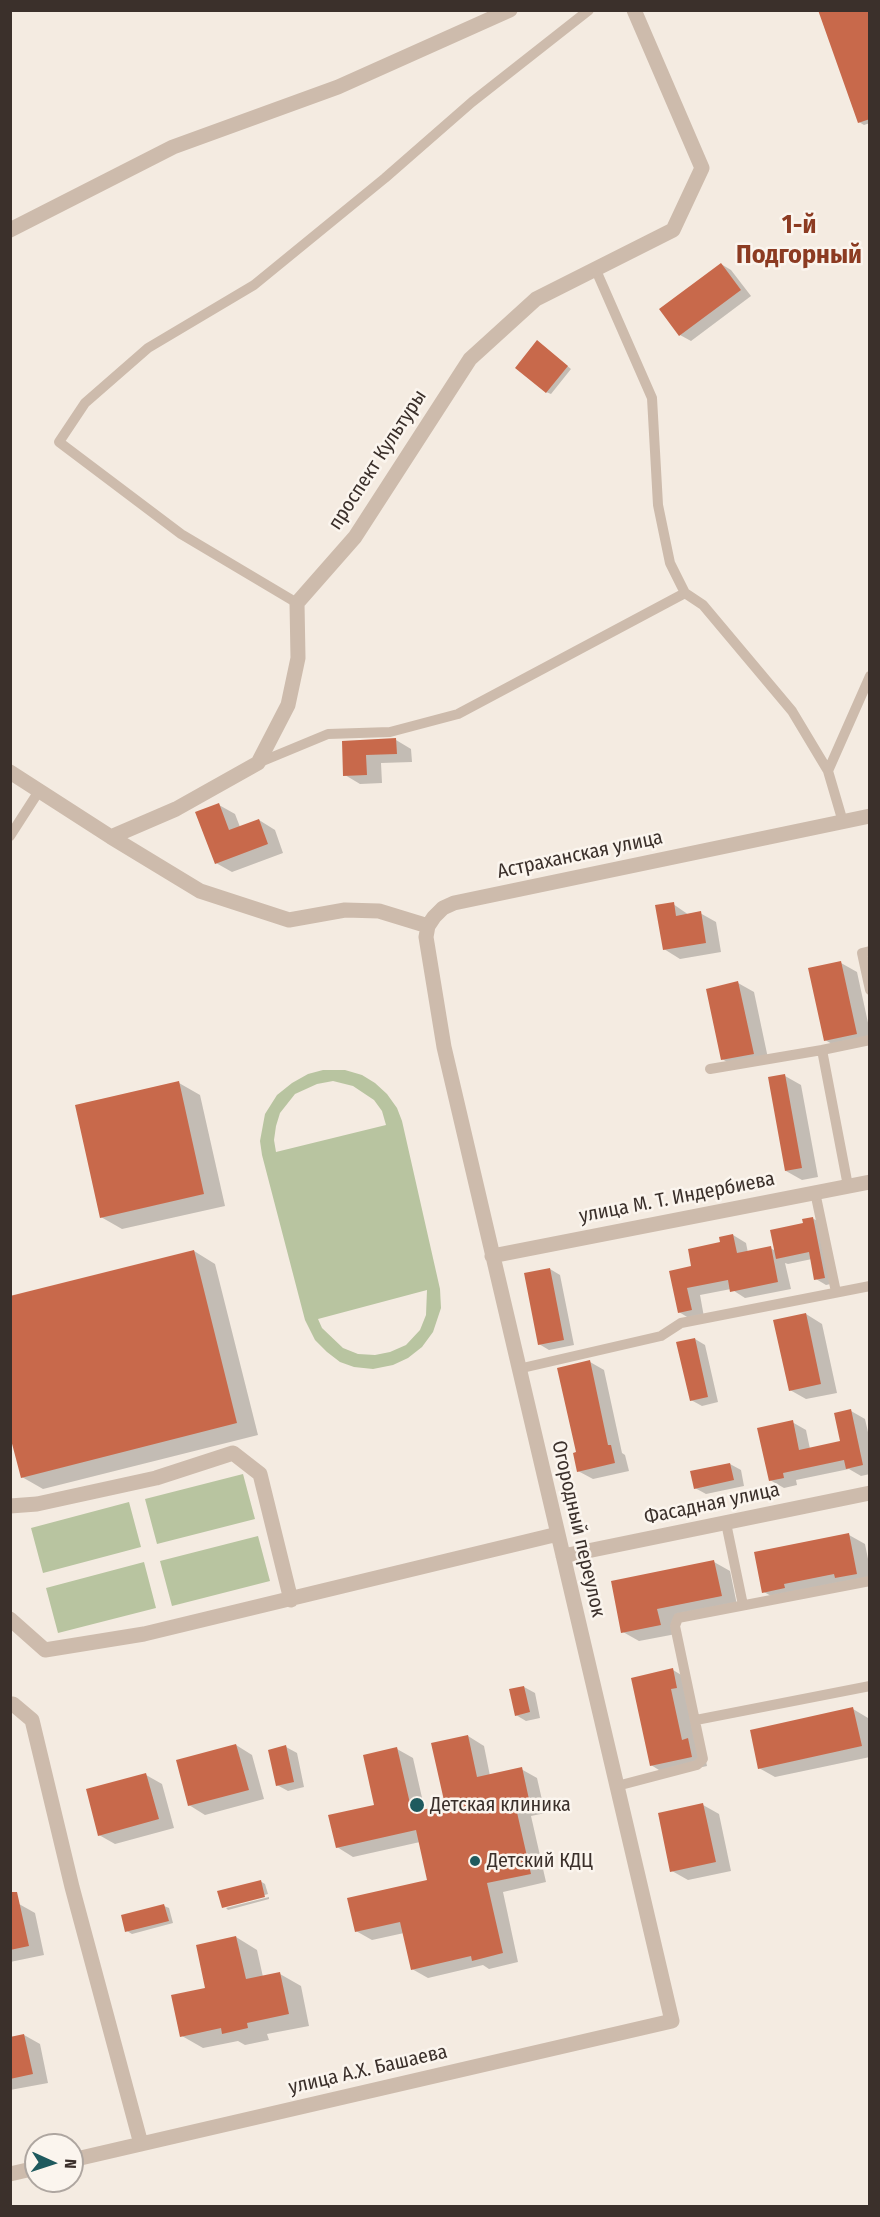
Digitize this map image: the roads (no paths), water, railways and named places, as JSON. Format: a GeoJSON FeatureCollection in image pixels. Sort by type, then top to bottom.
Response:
{"type":"FeatureCollection","features":[{"type":"Feature","properties":{"kind":"street"},"geometry":{"type":"LineString","coordinates":[[10,230],[173,147],[338,87],[510,10]]}},
{"type":"Feature","properties":{"kind":"street","name":"проспект Культуры"},"geometry":{"type":"LineString","coordinates":[[297,603],[355,537],[470,359],[536,299],[673,230],[702,168],[634,10]]}},
{"type":"Feature","properties":{"kind":"street"},"geometry":{"type":"LineString","coordinates":[[111,837],[176,809],[258,763],[288,705],[298,657],[297,603]]}},
{"type":"Feature","properties":{"kind":"street"},"geometry":{"type":"LineString","coordinates":[[10,772],[200,891],[289,920],[345,910],[380,911],[428,926]]}},
{"type":"Feature","properties":{"kind":"street","name":"Астраханская улица"},"geometry":{"type":"LineString","coordinates":[[428,926],[443,908],[454,903],[870,816]]}},
{"type":"Feature","properties":{"kind":"street","name":"Огородный переулок"},"geometry":{"type":"LineString","coordinates":[[428,926],[426,937],[444,1047],[672,2021]]}},
{"type":"Feature","properties":{"kind":"street","name":"улица М. Т. Индербиева"},"geometry":{"type":"LineString","coordinates":[[492,1256],[870,1182]]}},
{"type":"Feature","properties":{"kind":"street"},"geometry":{"type":"LineString","coordinates":[[10,1506],[37,1504],[156,1478],[233,1453],[260,1474],[291,1600]]}},
{"type":"Feature","properties":{"kind":"street","name":"Фасадная улица"},"geometry":{"type":"LineString","coordinates":[[563,1556],[870,1493]]}},
{"type":"Feature","properties":{"kind":"street"},"geometry":{"type":"LineString","coordinates":[[10,1620],[45,1650],[144,1634],[558,1534]]}},
{"type":"Feature","properties":{"kind":"street"},"geometry":{"type":"LineString","coordinates":[[10,1704],[32,1720],[72,1887],[141,2144]]}},
{"type":"Feature","properties":{"kind":"street","name":"улица А.Х. Башаева"},"geometry":{"type":"LineString","coordinates":[[84,2157],[672,2021]]}},
{"type":"Feature","properties":{"kind":"lane"},"geometry":{"type":"LineString","coordinates":[[297,603],[181,534],[59,442],[85,404],[148,348],[254,285],[385,178],[472,102],[589,10]]}},
{"type":"Feature","properties":{"kind":"lane"},"geometry":{"type":"LineString","coordinates":[[595,268],[652,398],[658,506],[670,563],[685,593],[703,605],[792,711],[828,771],[843,822]]}},
{"type":"Feature","properties":{"kind":"lane"},"geometry":{"type":"LineString","coordinates":[[258,763],[328,734],[390,732],[458,714],[685,593]]}},
{"type":"Feature","properties":{"kind":"lane"},"geometry":{"type":"LineString","coordinates":[[828,771],[870,676]]}},
{"type":"Feature","properties":{"kind":"lane"},"geometry":{"type":"LineString","coordinates":[[10,836],[39,790]]}},
{"type":"Feature","properties":{"kind":"lane"},"geometry":{"type":"LineString","coordinates":[[870,951],[862,953],[870,990]]}},
{"type":"Feature","properties":{"kind":"lane"},"geometry":{"type":"LineString","coordinates":[[710,1069],[870,1040]]}},
{"type":"Feature","properties":{"kind":"lane"},"geometry":{"type":"LineString","coordinates":[[822,1050],[848,1186]]}},
{"type":"Feature","properties":{"kind":"lane"},"geometry":{"type":"LineString","coordinates":[[815,1192],[836,1292]]}},
{"type":"Feature","properties":{"kind":"lane"},"geometry":{"type":"LineString","coordinates":[[518,1369],[661,1336],[681,1323],[870,1286]]}},
{"type":"Feature","properties":{"kind":"lane"},"geometry":{"type":"LineString","coordinates":[[726,1523],[743,1605]]}},
{"type":"Feature","properties":{"kind":"lane"},"geometry":{"type":"LineString","coordinates":[[617,1786],[701,1763],[703,1755],[676,1622],[682,1616],[870,1581]]}},
{"type":"Feature","properties":{"kind":"lane"},"geometry":{"type":"LineString","coordinates":[[696,1720],[870,1686]]}},
{"type":"Feature","properties":{"kind":"place","name":"Детская клиника"},"geometry":{"type":"Point","coordinates":[417,1805]}},
{"type":"Feature","properties":{"kind":"place","name":"Детский КДЦ"},"geometry":{"type":"Point","coordinates":[475,1861]}},
{"type":"Feature","properties":{"kind":"district","name":"1-й Подгорный"},"geometry":{"type":"Point","coordinates":[799,241]}}]}
